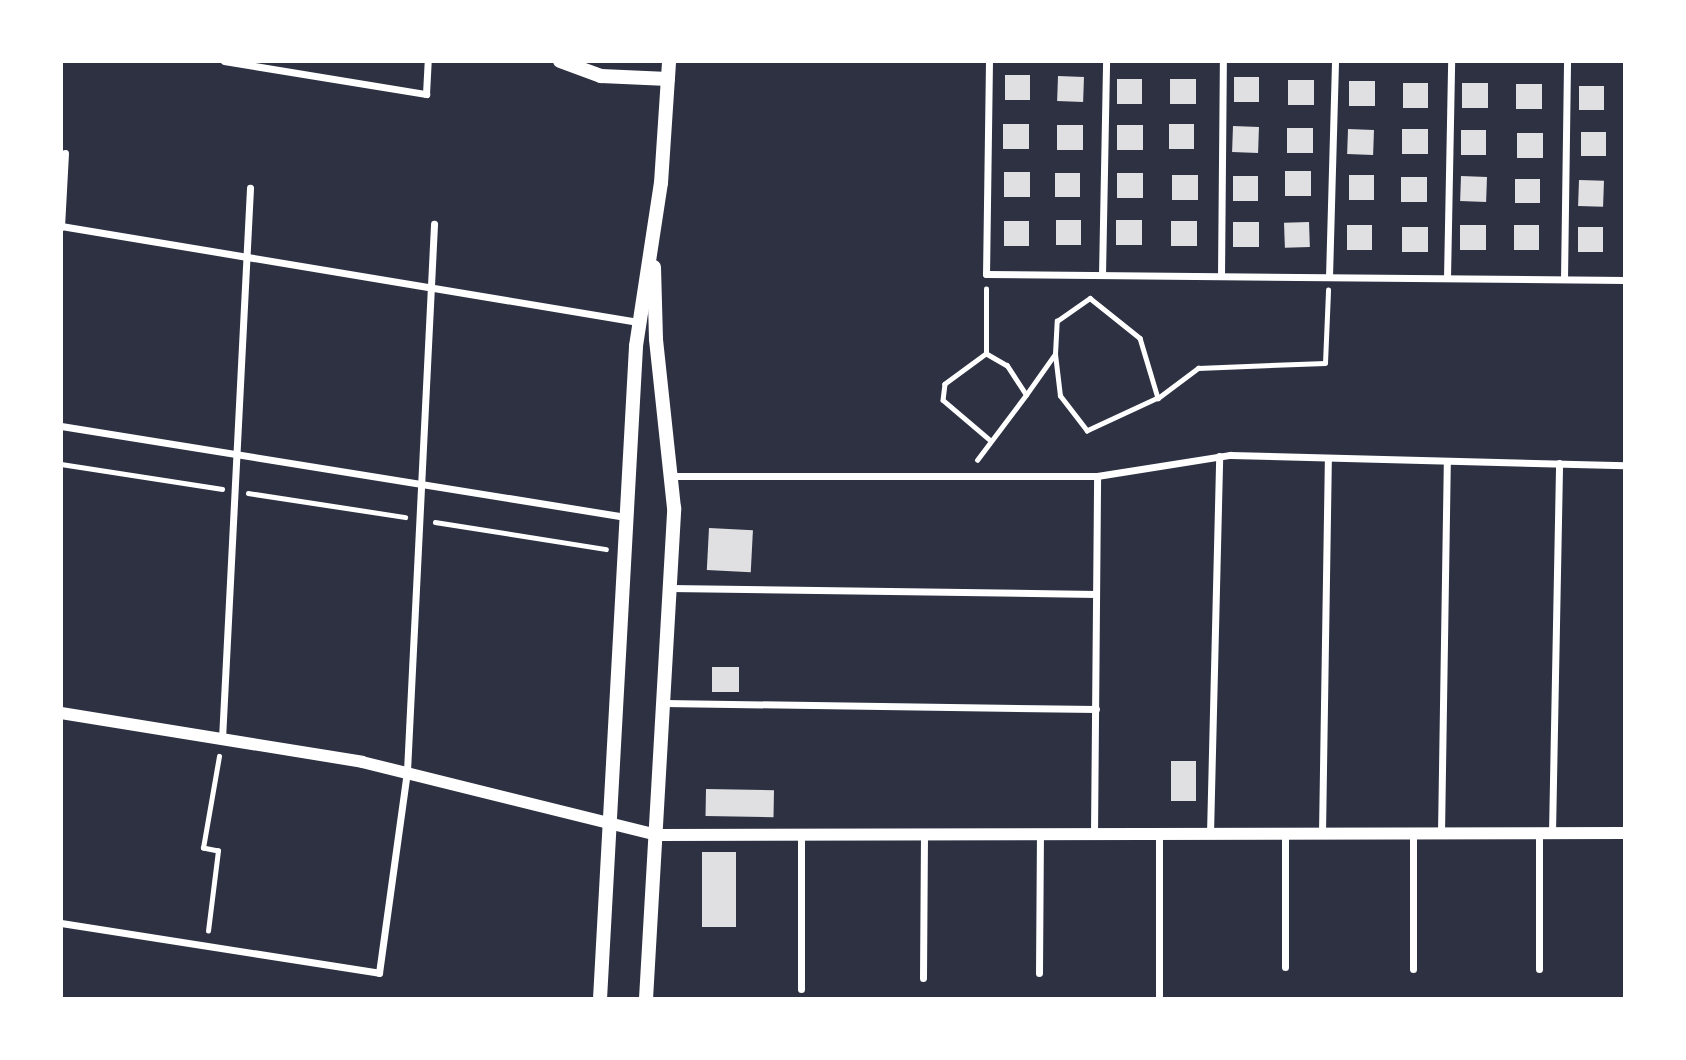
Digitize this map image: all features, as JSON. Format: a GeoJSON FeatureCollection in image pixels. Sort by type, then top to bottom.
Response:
{"type":"FeatureCollection","features":[{"type":"Feature","properties":{"kind":"main road"},"geometry":{"type":"LineString","coordinates":[[560,61],[601,76],[668,79]]}},
{"type":"Feature","properties":{"kind":"main road"},"geometry":{"type":"LineString","coordinates":[[600,999],[638,322],[654,238],[669,61]]}},
{"type":"Feature","properties":{"kind":"main road"},"geometry":{"type":"LineString","coordinates":[[646,999],[657,835],[674,476],[656,339],[654,238]]}},
{"type":"Feature","properties":{"kind":"street"},"geometry":{"type":"LineString","coordinates":[[224,61],[425,94],[428,61]]}},
{"type":"Feature","properties":{"kind":"street"},"geometry":{"type":"LineString","coordinates":[[282,61],[282,71]]}},
{"type":"Feature","properties":{"kind":"street"},"geometry":{"type":"LineString","coordinates":[[989,61],[986,274],[1625,280]]}},
{"type":"Feature","properties":{"kind":"street"},"geometry":{"type":"LineString","coordinates":[[1102,275],[1106,61]]}},
{"type":"Feature","properties":{"kind":"street"},"geometry":{"type":"LineString","coordinates":[[1221,276],[1223,61]]}},
{"type":"Feature","properties":{"kind":"street"},"geometry":{"type":"LineString","coordinates":[[1329,277],[1335,61]]}},
{"type":"Feature","properties":{"kind":"street"},"geometry":{"type":"LineString","coordinates":[[1447,278],[1451,61]]}},
{"type":"Feature","properties":{"kind":"street"},"geometry":{"type":"LineString","coordinates":[[1564,279],[1567,61]]}},
{"type":"Feature","properties":{"kind":"street"},"geometry":{"type":"LineString","coordinates":[[65,153],[61,227],[638,322]]}},
{"type":"Feature","properties":{"kind":"street"},"geometry":{"type":"LineString","coordinates":[[222,739],[250,188]]}},
{"type":"Feature","properties":{"kind":"street"},"geometry":{"type":"LineString","coordinates":[[61,923],[379,973],[407,771],[433,224]]}},
{"type":"Feature","properties":{"kind":"street"},"geometry":{"type":"LineString","coordinates":[[61,426],[626,517]]}},
{"type":"Feature","properties":{"kind":"street"},"geometry":{"type":"LineString","coordinates":[[674,476],[1097,476],[1219,456],[1625,465]]}},
{"type":"Feature","properties":{"kind":"street"},"geometry":{"type":"LineString","coordinates":[[1210,834],[1219,456]]}},
{"type":"Feature","properties":{"kind":"street"},"geometry":{"type":"LineString","coordinates":[[1322,833],[1328,458]]}},
{"type":"Feature","properties":{"kind":"street"},"geometry":{"type":"LineString","coordinates":[[1441,833],[1447,461]]}},
{"type":"Feature","properties":{"kind":"street"},"geometry":{"type":"LineString","coordinates":[[1539,969],[1559,463]]}},
{"type":"Feature","properties":{"kind":"street"},"geometry":{"type":"LineString","coordinates":[[1094,834],[1097,476]]}},
{"type":"Feature","properties":{"kind":"street"},"geometry":{"type":"LineString","coordinates":[[670,588],[1096,594]]}},
{"type":"Feature","properties":{"kind":"street"},"geometry":{"type":"LineString","coordinates":[[664,704],[1096,709]]}},
{"type":"Feature","properties":{"kind":"street"},"geometry":{"type":"LineString","coordinates":[[61,713],[407,771],[657,835],[1625,833]]}},
{"type":"Feature","properties":{"kind":"street"},"geometry":{"type":"LineString","coordinates":[[1413,833],[1413,969]]}},
{"type":"Feature","properties":{"kind":"street"},"geometry":{"type":"LineString","coordinates":[[923,978],[924,834]]}},
{"type":"Feature","properties":{"kind":"street"},"geometry":{"type":"LineString","coordinates":[[1039,973],[1040,834]]}},
{"type":"Feature","properties":{"kind":"street"},"geometry":{"type":"LineString","coordinates":[[1159,834],[1159,999]]}},
{"type":"Feature","properties":{"kind":"street"},"geometry":{"type":"LineString","coordinates":[[1285,834],[1285,967]]}},
{"type":"Feature","properties":{"kind":"street"},"geometry":{"type":"LineString","coordinates":[[801,835],[801,989]]}},
{"type":"Feature","properties":{"kind":"path"},"geometry":{"type":"LineString","coordinates":[[986,274],[986,354]]}},
{"type":"Feature","properties":{"kind":"path"},"geometry":{"type":"LineString","coordinates":[[1158,398],[1140,338],[1090,298],[1056,321],[1055,354],[1060,396],[1087,431],[1158,398],[1198,368],[1325,363],[1329,277]]}},
{"type":"Feature","properties":{"kind":"path"},"geometry":{"type":"LineString","coordinates":[[986,354],[1007,366],[1026,395]]}},
{"type":"Feature","properties":{"kind":"path"},"geometry":{"type":"LineString","coordinates":[[986,354],[945,384],[943,400],[989,439]]}},
{"type":"Feature","properties":{"kind":"path"},"geometry":{"type":"LineString","coordinates":[[969,476],[989,439],[1026,395],[1055,354]]}},
{"type":"Feature","properties":{"kind":"path"},"geometry":{"type":"LineString","coordinates":[[61,464],[624,552]]}},
{"type":"Feature","properties":{"kind":"path"},"geometry":{"type":"LineString","coordinates":[[206,946],[218,851],[203,848],[222,739]]}},
{"type":"Feature","properties":{"kind":"building"},"geometry":{"type":"Polygon","coordinates":[[[1005,75],[1030,75],[1030,100],[1005,100],[1005,75]]]}},
{"type":"Feature","properties":{"kind":"building"},"geometry":{"type":"Polygon","coordinates":[[[1058,76],[1084,77],[1083,102],[1057,101],[1058,76]]]}},
{"type":"Feature","properties":{"kind":"building"},"geometry":{"type":"Polygon","coordinates":[[[1234,77],[1259,77],[1259,102],[1234,102],[1234,77]]]}},
{"type":"Feature","properties":{"kind":"building"},"geometry":{"type":"Polygon","coordinates":[[[1117,79],[1142,79],[1142,104],[1117,104],[1117,79]]]}},
{"type":"Feature","properties":{"kind":"building"},"geometry":{"type":"Polygon","coordinates":[[[1170,79],[1196,79],[1196,104],[1170,104],[1170,79]]]}},
{"type":"Feature","properties":{"kind":"building"},"geometry":{"type":"Polygon","coordinates":[[[1288,80],[1314,80],[1314,105],[1288,105],[1288,80]]]}},
{"type":"Feature","properties":{"kind":"building"},"geometry":{"type":"Polygon","coordinates":[[[1349,81],[1375,81],[1375,106],[1349,106],[1349,81]]]}},
{"type":"Feature","properties":{"kind":"building"},"geometry":{"type":"Polygon","coordinates":[[[1403,83],[1428,83],[1428,108],[1403,108],[1403,83]]]}},
{"type":"Feature","properties":{"kind":"building"},"geometry":{"type":"Polygon","coordinates":[[[1462,83],[1488,83],[1488,108],[1462,108],[1462,83]]]}},
{"type":"Feature","properties":{"kind":"building"},"geometry":{"type":"Polygon","coordinates":[[[1516,84],[1542,84],[1542,109],[1516,109],[1516,84]]]}},
{"type":"Feature","properties":{"kind":"building"},"geometry":{"type":"Polygon","coordinates":[[[1579,86],[1604,86],[1604,110],[1579,110],[1579,86]]]}},
{"type":"Feature","properties":{"kind":"building"},"geometry":{"type":"Polygon","coordinates":[[[1003,124],[1029,124],[1029,149],[1003,149],[1003,124]]]}},
{"type":"Feature","properties":{"kind":"building"},"geometry":{"type":"Polygon","coordinates":[[[1169,124],[1194,124],[1194,149],[1169,149],[1169,124]]]}},
{"type":"Feature","properties":{"kind":"building"},"geometry":{"type":"Polygon","coordinates":[[[1057,125],[1083,125],[1083,150],[1057,150],[1057,125]]]}},
{"type":"Feature","properties":{"kind":"building"},"geometry":{"type":"Polygon","coordinates":[[[1117,125],[1143,125],[1143,150],[1117,150],[1117,125]]]}},
{"type":"Feature","properties":{"kind":"building"},"geometry":{"type":"Polygon","coordinates":[[[1233,126],[1259,127],[1258,153],[1232,152],[1233,126]]]}},
{"type":"Feature","properties":{"kind":"building"},"geometry":{"type":"Polygon","coordinates":[[[1287,128],[1313,128],[1313,153],[1287,153],[1287,128]]]}},
{"type":"Feature","properties":{"kind":"building"},"geometry":{"type":"Polygon","coordinates":[[[1348,129],[1374,130],[1373,155],[1347,154],[1348,129]]]}},
{"type":"Feature","properties":{"kind":"building"},"geometry":{"type":"Polygon","coordinates":[[[1402,129],[1428,129],[1428,154],[1402,154],[1402,129]]]}},
{"type":"Feature","properties":{"kind":"building"},"geometry":{"type":"Polygon","coordinates":[[[1461,130],[1486,130],[1486,155],[1461,155],[1461,130]]]}},
{"type":"Feature","properties":{"kind":"building"},"geometry":{"type":"Polygon","coordinates":[[[1581,132],[1606,132],[1606,156],[1581,156],[1581,132]]]}},
{"type":"Feature","properties":{"kind":"building"},"geometry":{"type":"Polygon","coordinates":[[[1517,133],[1543,133],[1543,158],[1517,158],[1517,133]]]}},
{"type":"Feature","properties":{"kind":"building"},"geometry":{"type":"Polygon","coordinates":[[[1285,171],[1311,171],[1311,196],[1285,196],[1285,171]]]}},
{"type":"Feature","properties":{"kind":"building"},"geometry":{"type":"Polygon","coordinates":[[[1004,172],[1030,172],[1030,197],[1004,197],[1004,172]]]}},
{"type":"Feature","properties":{"kind":"building"},"geometry":{"type":"Polygon","coordinates":[[[1055,173],[1080,173],[1080,197],[1055,197],[1055,173]]]}},
{"type":"Feature","properties":{"kind":"building"},"geometry":{"type":"Polygon","coordinates":[[[1117,173],[1143,173],[1143,198],[1117,198],[1117,173]]]}},
{"type":"Feature","properties":{"kind":"building"},"geometry":{"type":"Polygon","coordinates":[[[1172,175],[1198,175],[1198,200],[1172,200],[1172,175]]]}},
{"type":"Feature","properties":{"kind":"building"},"geometry":{"type":"Polygon","coordinates":[[[1349,175],[1374,175],[1374,200],[1349,200],[1349,175]]]}},
{"type":"Feature","properties":{"kind":"building"},"geometry":{"type":"Polygon","coordinates":[[[1233,176],[1258,176],[1258,201],[1233,201],[1233,176]]]}},
{"type":"Feature","properties":{"kind":"building"},"geometry":{"type":"Polygon","coordinates":[[[1461,176],[1487,177],[1486,202],[1460,201],[1461,176]]]}},
{"type":"Feature","properties":{"kind":"building"},"geometry":{"type":"Polygon","coordinates":[[[1401,177],[1427,177],[1427,202],[1401,202],[1401,177]]]}},
{"type":"Feature","properties":{"kind":"building"},"geometry":{"type":"Polygon","coordinates":[[[1515,179],[1540,179],[1540,203],[1515,203],[1515,179]]]}},
{"type":"Feature","properties":{"kind":"building"},"geometry":{"type":"Polygon","coordinates":[[[1579,180],[1604,181],[1603,207],[1578,206],[1579,180]]]}},
{"type":"Feature","properties":{"kind":"building"},"geometry":{"type":"Polygon","coordinates":[[[1056,220],[1081,220],[1081,245],[1056,245],[1056,220]]]}},
{"type":"Feature","properties":{"kind":"building"},"geometry":{"type":"Polygon","coordinates":[[[1116,220],[1142,220],[1142,245],[1116,245],[1116,220]]]}},
{"type":"Feature","properties":{"kind":"building"},"geometry":{"type":"Polygon","coordinates":[[[1004,221],[1029,221],[1029,246],[1004,246],[1004,221]]]}},
{"type":"Feature","properties":{"kind":"building"},"geometry":{"type":"Polygon","coordinates":[[[1171,221],[1197,221],[1197,246],[1171,246],[1171,221]]]}},
{"type":"Feature","properties":{"kind":"building"},"geometry":{"type":"Polygon","coordinates":[[[1233,222],[1259,222],[1259,247],[1233,247],[1233,222]]]}},
{"type":"Feature","properties":{"kind":"building"},"geometry":{"type":"Polygon","coordinates":[[[1309,222],[1310,247],[1285,248],[1284,223],[1309,222]]]}},
{"type":"Feature","properties":{"kind":"building"},"geometry":{"type":"Polygon","coordinates":[[[1347,225],[1372,225],[1372,250],[1347,250],[1347,225]]]}},
{"type":"Feature","properties":{"kind":"building"},"geometry":{"type":"Polygon","coordinates":[[[1460,225],[1486,225],[1486,250],[1460,250],[1460,225]]]}},
{"type":"Feature","properties":{"kind":"building"},"geometry":{"type":"Polygon","coordinates":[[[1514,225],[1539,225],[1539,250],[1514,250],[1514,225]]]}},
{"type":"Feature","properties":{"kind":"building"},"geometry":{"type":"Polygon","coordinates":[[[1402,227],[1428,227],[1428,252],[1402,252],[1402,227]]]}},
{"type":"Feature","properties":{"kind":"building"},"geometry":{"type":"Polygon","coordinates":[[[1578,227],[1603,227],[1603,252],[1578,252],[1578,227]]]}},
{"type":"Feature","properties":{"kind":"building"},"geometry":{"type":"Polygon","coordinates":[[[709,528],[753,530],[751,572],[707,570],[709,528]]]}},
{"type":"Feature","properties":{"kind":"building"},"geometry":{"type":"Polygon","coordinates":[[[712,667],[739,667],[739,692],[712,692],[712,667]]]}},
{"type":"Feature","properties":{"kind":"building"},"geometry":{"type":"Polygon","coordinates":[[[1171,761],[1196,761],[1196,801],[1171,801],[1171,761]]]}},
{"type":"Feature","properties":{"kind":"building"},"geometry":{"type":"Polygon","coordinates":[[[706,789],[774,790],[774,817],[706,816],[706,789]]]}},
{"type":"Feature","properties":{"kind":"building"},"geometry":{"type":"Polygon","coordinates":[[[702,852],[736,852],[736,927],[702,927],[702,852]]]}}]}
